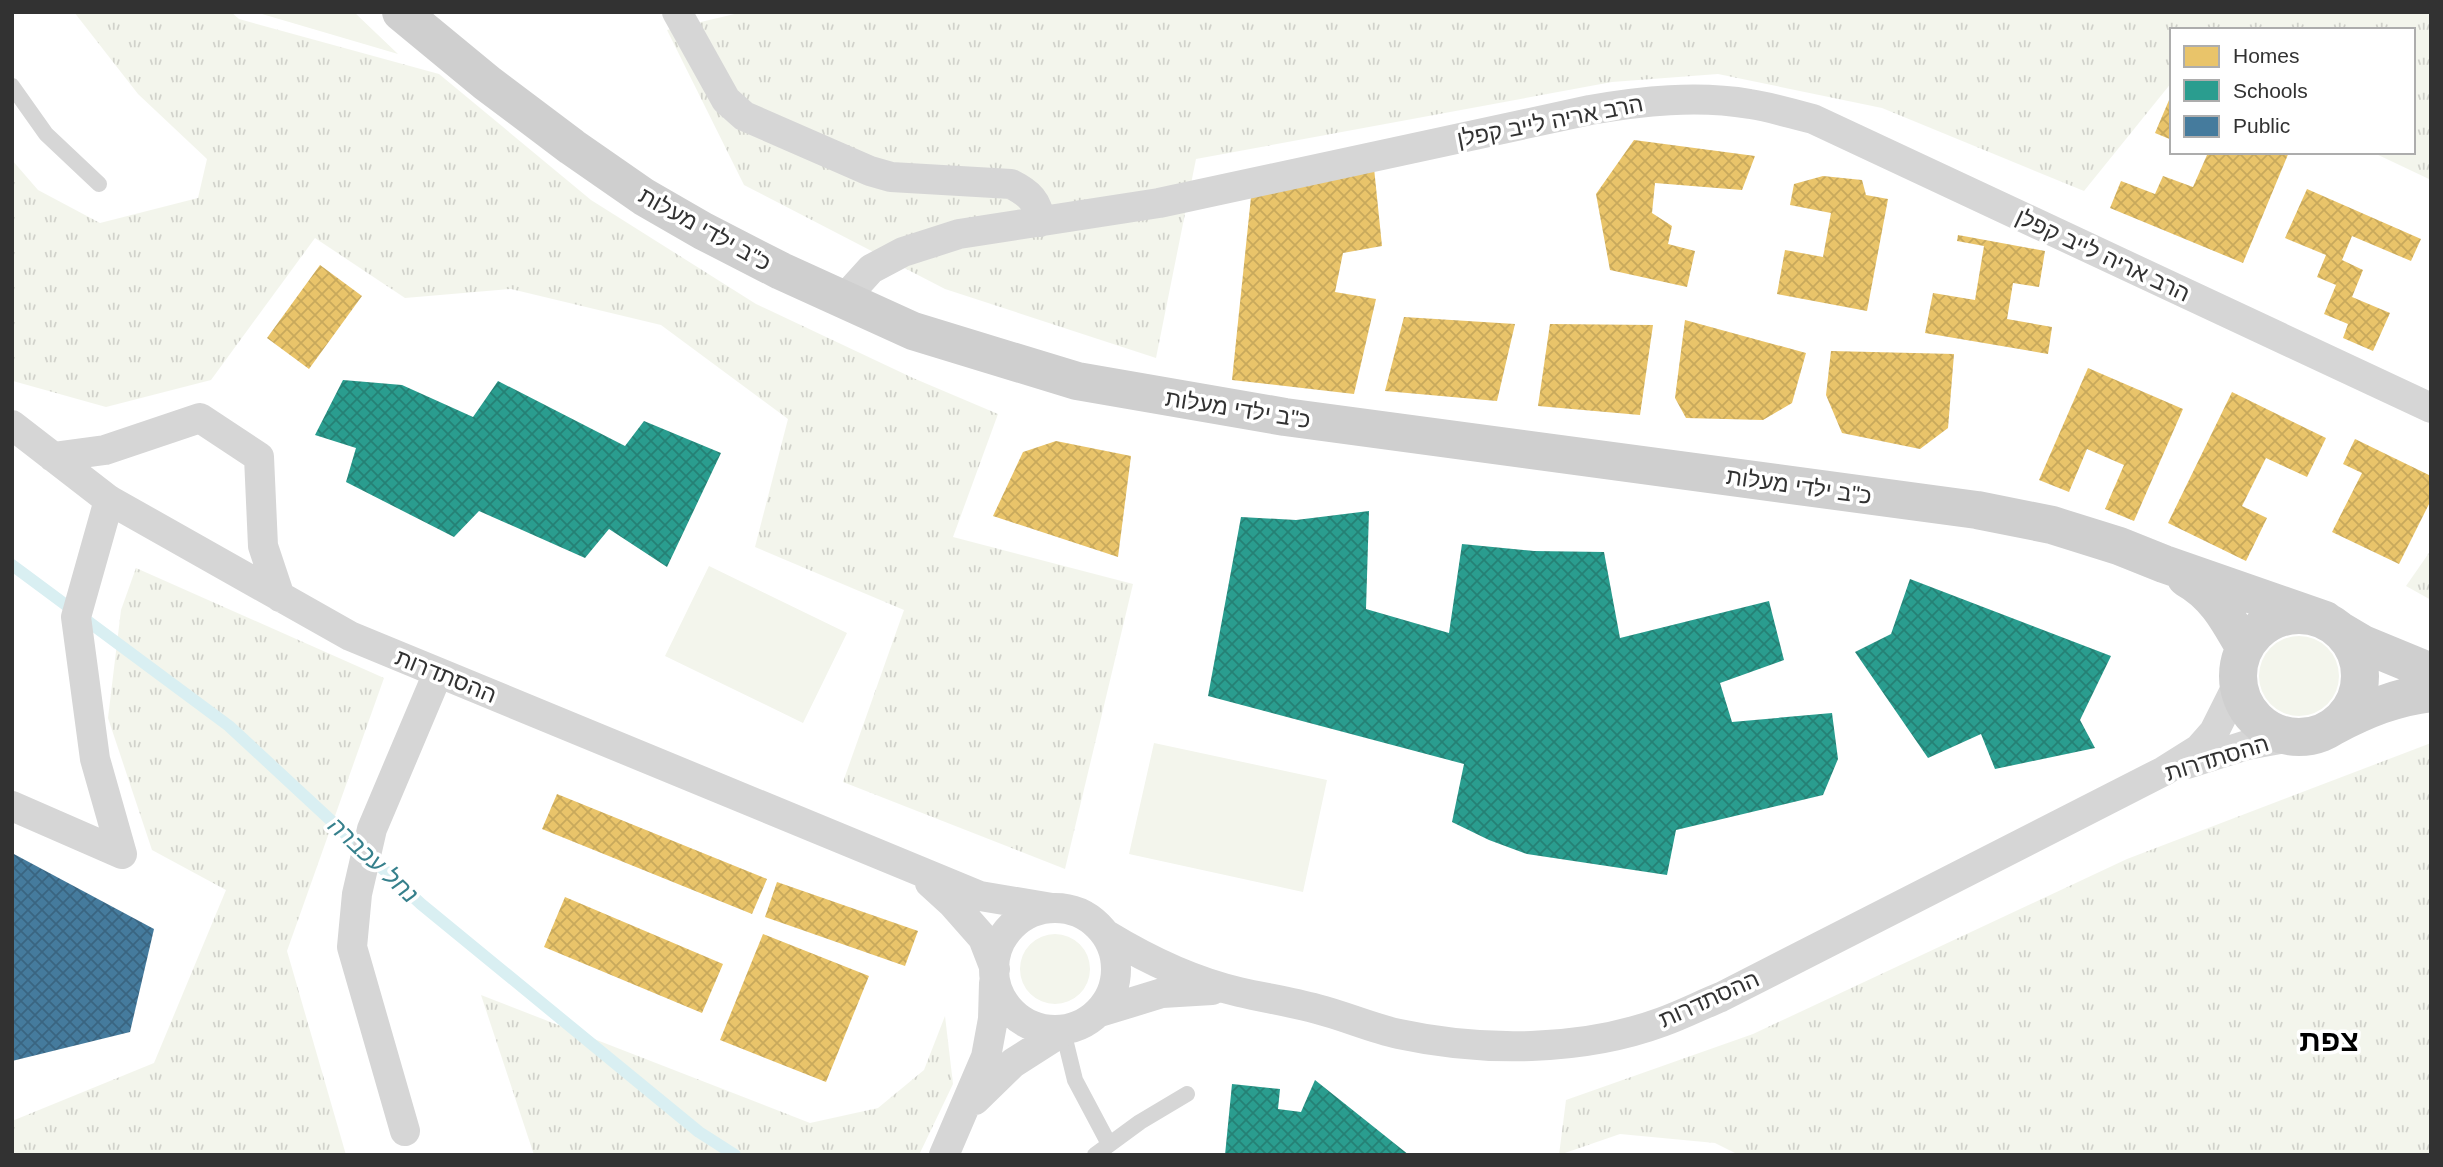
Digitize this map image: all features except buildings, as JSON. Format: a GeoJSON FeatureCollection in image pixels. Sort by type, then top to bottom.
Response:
{"type":"FeatureCollection","features":[{"type":"Feature","properties":{"kind":"street","name":"כ\"ב ילדי מעלות"},"geometry":{"type":"LineString","coordinates":[[401,12],[487,83],[643,197],[703,231],[842,301],[913,331],[1077,381],[1285,417],[1977,510],[2052,525],[2119,546],[2333,626]]}},
{"type":"Feature","properties":{"kind":"street"},"geometry":{"type":"LineString","coordinates":[[677,12],[726,100],[744,116],[870,171],[891,177],[1011,184],[1025,192],[1038,206],[1040,222]]}},
{"type":"Feature","properties":{"kind":"street","name":"הרב אריה לייב קפלן"},"geometry":{"type":"LineString","coordinates":[[842,301],[871,269],[903,252],[959,234],[1233,189],[1577,113],[1640,102],[1692,100],[1750,104],[1813,119],[2431,408]]}},
{"type":"Feature","properties":{"kind":"street"},"geometry":{"type":"LineString","coordinates":[[53,457],[105,450],[200,418],[260,457],[262,546],[280,597]]}},
{"type":"Feature","properties":{"kind":"street","name":"ההסתדרות"},"geometry":{"type":"LineString","coordinates":[[12,425],[109,500],[350,636],[980,896],[1052,908]]}},
{"type":"Feature","properties":{"kind":"street"},"geometry":{"type":"LineString","coordinates":[[12,806],[122,853],[94,759],[76,617],[109,500]]}},
{"type":"Feature","properties":{"kind":"street","name":"כ\"ב ילדי מעלות"},"geometry":{"type":"LineString","coordinates":[[2164,564],[2202,586],[2219,605],[2244,648]]}},
{"type":"Feature","properties":{"kind":"street"},"geometry":{"type":"LineString","coordinates":[[2431,672],[2363,644],[2333,626],[2305,615],[2275,619],[2258,631],[2244,648],[2238,668],[2238,684],[2245,706],[2259,723],[2291,737],[2313,736],[2371,707],[2431,693]]}},
{"type":"Feature","properties":{"kind":"street"},"geometry":{"type":"LineString","coordinates":[[2332,727],[2352,707],[2358,693],[2360,672],[2356,652],[2333,626]]}},
{"type":"Feature","properties":{"kind":"street"},"geometry":{"type":"LineString","coordinates":[[405,1131],[352,947],[357,894],[372,829],[438,673]]}},
{"type":"Feature","properties":{"kind":"street","name":"ההסתדרות"},"geometry":{"type":"LineString","coordinates":[[1107,935],[1147,958],[1186,975],[1237,992],[1319,1009],[1396,1034],[1451,1043],[1506,1046],[1557,1045],[1604,1037],[1660,1023],[1721,997],[2144,781],[2199,748],[2214,732],[2238,684]]}},
{"type":"Feature","properties":{"kind":"street","name":"ההסתדרות"},"geometry":{"type":"LineString","coordinates":[[2144,781],[2200,759],[2247,745],[2291,737]]}},
{"type":"Feature","properties":{"kind":"street","name":"ההסתדרות"},"geometry":{"type":"LineString","coordinates":[[911,867],[953,904],[983,938],[994,975]]}},
{"type":"Feature","properties":{"kind":"street"},"geometry":{"type":"LineString","coordinates":[[944,1155],[986,1057],[993,1019],[995,958],[1002,938],[1016,922],[1035,911],[1052,908],[1073,910],[1093,920],[1107,935],[1114,950],[1118,971],[1113,992],[1100,1012],[1083,1025],[1063,1031],[1013,1063],[987,1086],[963,1113]]}},
{"type":"Feature","properties":{"kind":"street"},"geometry":{"type":"LineString","coordinates":[[994,975],[1002,1001],[1015,1017],[1041,1030],[1063,1031]]}},
{"type":"Feature","properties":{"kind":"street","name":"ההסתדרות"},"geometry":{"type":"LineString","coordinates":[[1100,1012],[1162,993],[1194,990],[1237,992]]}},
{"type":"Feature","properties":{"kind":"lane"},"geometry":{"type":"LineString","coordinates":[[12,86],[46,134],[99,184]]}},
{"type":"Feature","properties":{"kind":"lane"},"geometry":{"type":"LineString","coordinates":[[1063,1031],[1075,1080],[1108,1144]]}},
{"type":"Feature","properties":{"kind":"lane"},"geometry":{"type":"LineString","coordinates":[[1095,1155],[1139,1122],[1186,1094]]}},
{"type":"Feature","properties":{"kind":"green space"},"geometry":{"type":"Polygon","coordinates":[[[74,12],[231,12],[239,19],[439,74],[591,200],[756,304],[913,378],[998,414],[953,537],[1133,584],[1065,869],[843,782],[904,610],[755,547],[788,419],[661,325],[511,289],[405,298],[315,238],[211,380],[106,407],[13,381],[12,160],[38,190],[100,223],[198,198],[207,159],[138,94],[74,12]]]}},
{"type":"Feature","properties":{"kind":"green space"},"geometry":{"type":"Polygon","coordinates":[[[260,12],[354,12],[398,54],[262,14],[260,12]]]}},
{"type":"Feature","properties":{"kind":"green space"},"geometry":{"type":"Polygon","coordinates":[[[743,12],[2431,12],[2431,180],[2376,154],[2415,154],[2415,28],[2170,28],[2170,84],[2084,191],[1882,108],[1718,74],[1612,82],[1196,159],[1156,358],[945,289],[744,185],[667,30],[743,12]]]}},
{"type":"Feature","properties":{"kind":"green space"},"geometry":{"type":"Polygon","coordinates":[[[2431,550],[2431,600],[2406,586],[2431,550]]]}},
{"type":"Feature","properties":{"kind":"green space"},"geometry":{"type":"Polygon","coordinates":[[[709,566],[847,633],[803,723],[665,656],[709,566]]]}},
{"type":"Feature","properties":{"kind":"green space"},"geometry":{"type":"Polygon","coordinates":[[[136,568],[384,678],[287,951],[346,1155],[12,1155],[12,1121],[154,1063],[226,890],[152,850],[108,718],[121,610],[136,568]]]}},
{"type":"Feature","properties":{"kind":"green space"},"geometry":{"type":"Polygon","coordinates":[[[2299,636],[2314,639],[2327,648],[2336,661],[2339,676],[2336,691],[2327,704],[2314,713],[2299,716],[2284,713],[2271,704],[2262,691],[2259,676],[2262,661],[2271,648],[2284,639],[2299,636]]]}},
{"type":"Feature","properties":{"kind":"green space"},"geometry":{"type":"Polygon","coordinates":[[[1154,743],[1327,780],[1303,892],[1129,854],[1154,743]]]}},
{"type":"Feature","properties":{"kind":"green space"},"geometry":{"type":"Polygon","coordinates":[[[2431,743],[2431,1155],[1739,1155],[1715,1143],[1620,1134],[1559,1155],[1566,1100],[1753,1034],[2127,859],[2431,743]]]}},
{"type":"Feature","properties":{"kind":"green space"},"geometry":{"type":"Polygon","coordinates":[[[1048,934],[1062,934],[1075,940],[1084,949],[1090,969],[1088,982],[1080,994],[1062,1004],[1048,1004],[1035,998],[1026,989],[1020,976],[1020,962],[1026,949],[1035,940],[1048,934]]]}},
{"type":"Feature","properties":{"kind":"green space"},"geometry":{"type":"Polygon","coordinates":[[[481,995],[810,1123],[878,1108],[924,1070],[945,1016],[953,1084],[919,1155],[534,1155],[481,995]]]}},
{"type":"Feature","properties":{"kind":"waterway","name":"נחל עכברה"},"geometry":{"type":"LineString","coordinates":[[12,565],[229,726],[421,904],[699,1132],[735,1155]]}},
{"type":"Feature","properties":{"kind":"district","name":"צפת"},"geometry":{"type":"Point","coordinates":[2329,1041]}}]}
